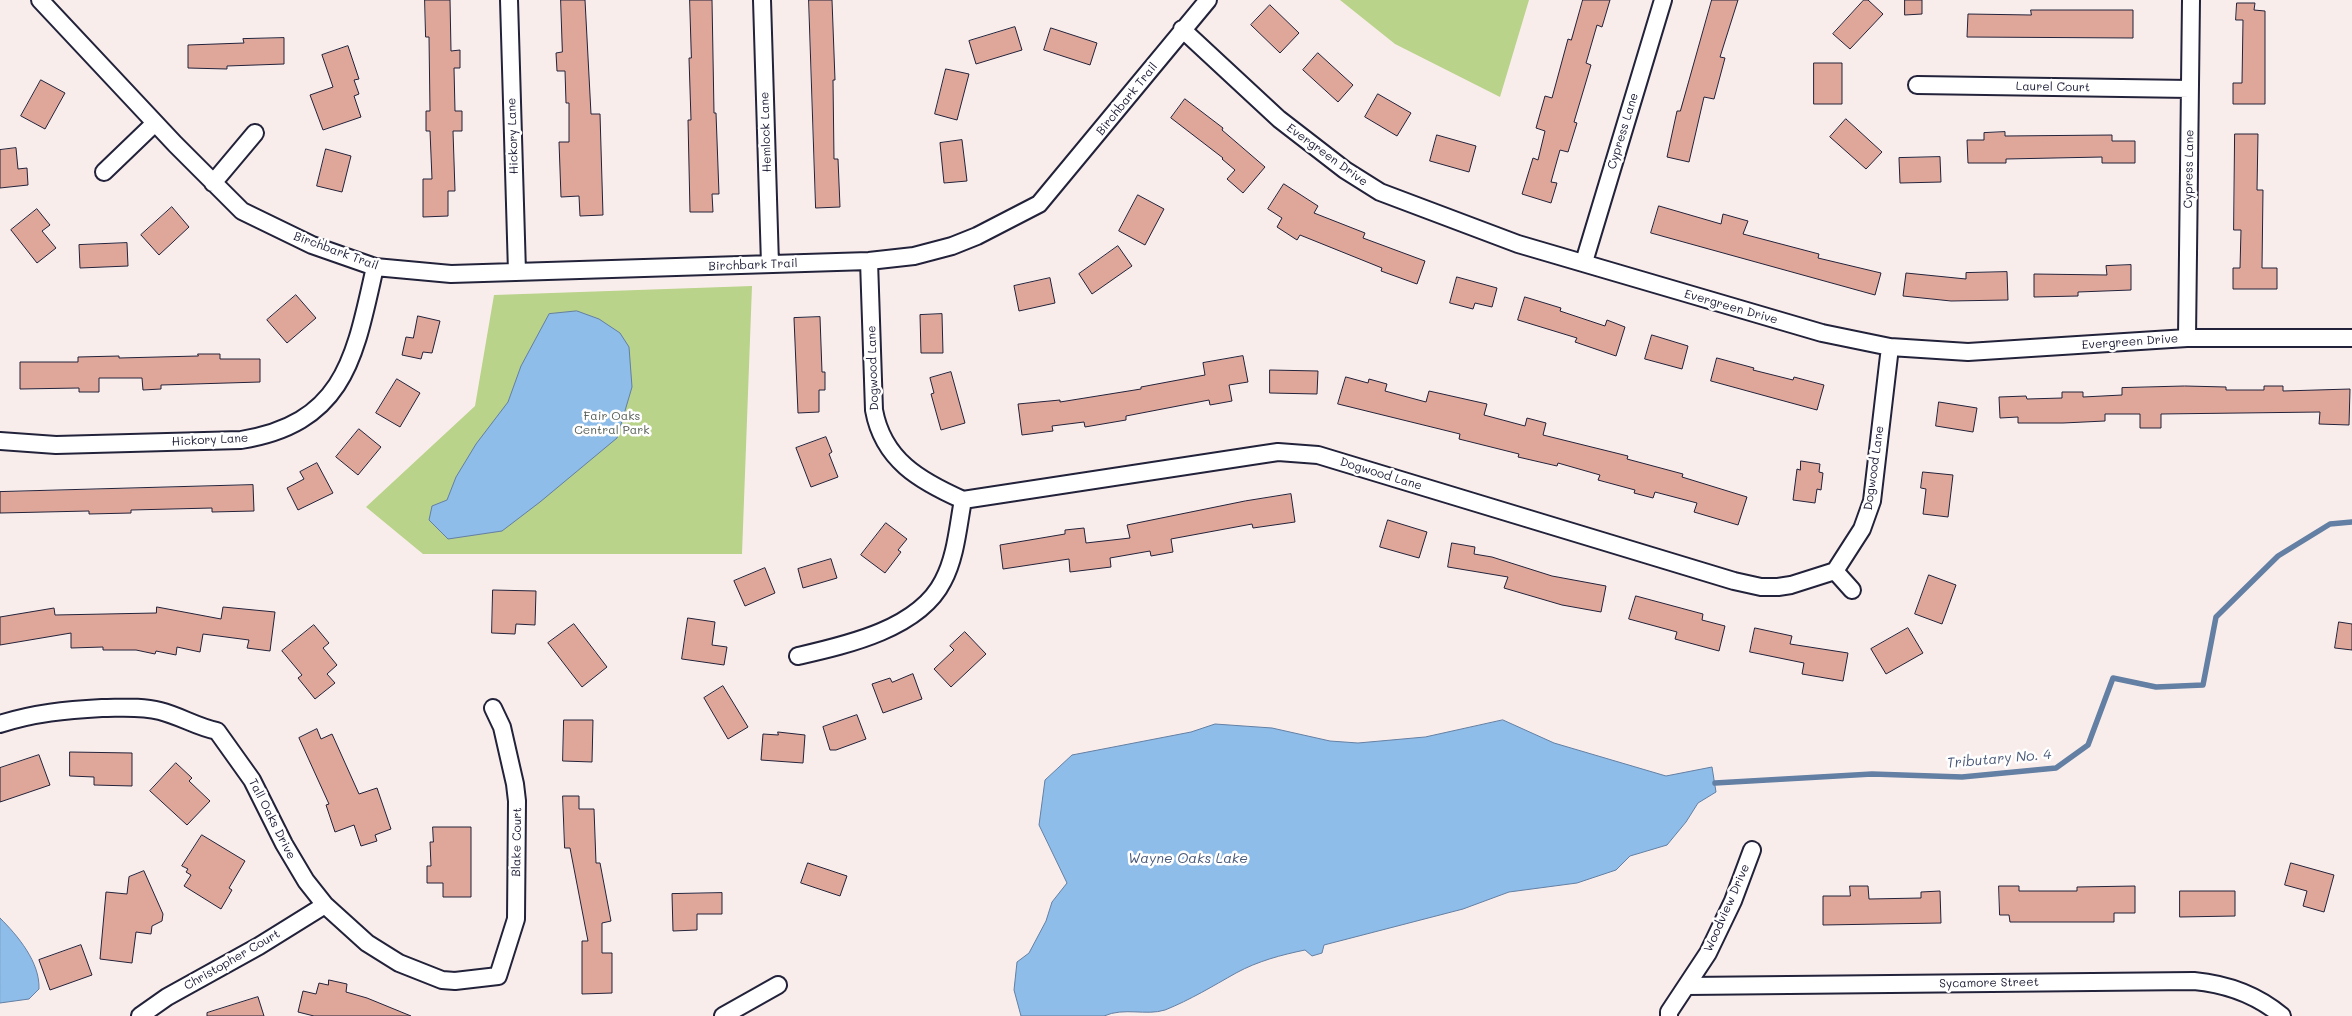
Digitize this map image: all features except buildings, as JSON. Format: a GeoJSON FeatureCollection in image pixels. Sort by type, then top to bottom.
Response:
{"type":"FeatureCollection","features":[{"type":"Feature","properties":{"kind":"street","name":"Birchbark Trail"},"geometry":{"type":"LineString","coordinates":[[40,0],[155,123],[242,212],[312,245],[375,267],[451,274],[869,261],[914,256],[952,246],[1040,204],[1182,29],[1208,0]]}},
{"type":"Feature","properties":{"kind":"street","name":"Hickory Lane"},"geometry":{"type":"LineString","coordinates":[[508,0],[517,272]]}},
{"type":"Feature","properties":{"kind":"street","name":"Hemlock Lane"},"geometry":{"type":"LineString","coordinates":[[762,0],[770,264]]}},
{"type":"Feature","properties":{"kind":"street","name":"Cypress Lane"},"geometry":{"type":"LineString","coordinates":[[1584,262],[1663,0]]}},
{"type":"Feature","properties":{"kind":"street","name":"Cypress Lane"},"geometry":{"type":"LineString","coordinates":[[2187,338],[2191,0]]}},
{"type":"Feature","properties":{"kind":"street","name":"Evergreen Drive"},"geometry":{"type":"LineString","coordinates":[[1182,29],[1279,119],[1345,170],[1380,192],[1518,244],[1822,334],[1890,347],[1968,352],[2187,338],[2352,338]]}},
{"type":"Feature","properties":{"kind":"street","name":"Laurel Court"},"geometry":{"type":"LineString","coordinates":[[1917,85],[2190,89]]}},
{"type":"Feature","properties":{"kind":"street"},"geometry":{"type":"LineString","coordinates":[[104,172],[155,123]]}},
{"type":"Feature","properties":{"kind":"street"},"geometry":{"type":"LineString","coordinates":[[213,183],[255,133]]}},
{"type":"Feature","properties":{"kind":"street","name":"Dogwood Lane"},"geometry":{"type":"LineString","coordinates":[[869,261],[874,410],[877,423],[883,437],[897,459],[916,476],[939,490],[963,500],[1258,455],[1301,453],[1318,456],[1734,581],[1761,587],[1791,585],[1835,571],[1862,530],[1872,501],[1890,347]]}},
{"type":"Feature","properties":{"kind":"street","name":"Hickory Lane"},"geometry":{"type":"LineString","coordinates":[[0,441],[56,445],[241,440],[259,437],[288,426],[324,404],[347,368],[359,334],[375,267]]}},
{"type":"Feature","properties":{"kind":"street"},"geometry":{"type":"LineString","coordinates":[[798,656],[833,648],[893,627],[920,609],[943,583],[949,569],[963,500]]}},
{"type":"Feature","properties":{"kind":"street"},"geometry":{"type":"LineString","coordinates":[[1835,571],[1852,590]]}},
{"type":"Feature","properties":{"kind":"street","name":"Tall Oaks Drive"},"geometry":{"type":"LineString","coordinates":[[0,724],[21,717],[56,710],[133,707],[158,710],[200,728],[218,731],[260,792],[295,865],[325,905],[381,953],[430,977],[455,981],[498,976]]}},
{"type":"Feature","properties":{"kind":"street","name":"Blake Court"},"geometry":{"type":"LineString","coordinates":[[493,708],[502,727],[517,801],[516,919],[498,976]]}},
{"type":"Feature","properties":{"kind":"street","name":"Woodview Drive"},"geometry":{"type":"LineString","coordinates":[[1668,1016],[1668,1012],[1708,953],[1733,901],[1752,850]]}},
{"type":"Feature","properties":{"kind":"street","name":"Christopher Court"},"geometry":{"type":"LineString","coordinates":[[140,1016],[167,997],[259,946],[325,905]]}},
{"type":"Feature","properties":{"kind":"street","name":"Sycamore Street"},"geometry":{"type":"LineString","coordinates":[[1687,986],[2194,981],[2212,983],[2236,990],[2282,1016]]}},
{"type":"Feature","properties":{"kind":"street"},"geometry":{"type":"LineString","coordinates":[[723,1016],[778,985]]}},
{"type":"Feature","properties":{"kind":"green space"},"geometry":{"type":"Polygon","coordinates":[[[1340,0],[1529,0],[1500,97],[1395,44],[1340,0]]]}},
{"type":"Feature","properties":{"kind":"green space","name":"Fair Oaks Central Park"},"geometry":{"type":"Polygon","coordinates":[[[752,286],[742,554],[423,554],[366,507],[475,406],[494,295],[752,286]]]}},
{"type":"Feature","properties":{"kind":"water"},"geometry":{"type":"Polygon","coordinates":[[[577,311],[599,319],[620,333],[629,347],[632,387],[617,438],[502,531],[448,539],[429,520],[432,506],[447,500],[456,477],[476,444],[508,402],[521,366],[549,314],[577,311]]]}},
{"type":"Feature","properties":{"kind":"water","name":"Wayne Oaks Lake"},"geometry":{"type":"Polygon","coordinates":[[[1503,720],[1554,743],[1666,776],[1712,767],[1716,792],[1698,803],[1686,822],[1667,845],[1630,856],[1616,870],[1577,883],[1509,892],[1463,909],[1324,945],[1322,953],[1312,956],[1305,950],[1270,959],[1244,969],[1192,997],[1158,1012],[1119,1012],[1104,1016],[1021,1016],[1014,990],[1017,962],[1029,953],[1046,921],[1052,902],[1067,883],[1039,825],[1045,780],[1072,755],[1191,732],[1215,724],[1272,728],[1330,741],[1358,743],[1425,737],[1503,720]]]}},
{"type":"Feature","properties":{"kind":"water"},"geometry":{"type":"Polygon","coordinates":[[[0,918],[21,941],[36,969],[39,989],[29,999],[0,1003],[0,918]]]}},
{"type":"Feature","properties":{"kind":"waterway","name":"Tributary No. 4"},"geometry":{"type":"LineString","coordinates":[[1715,783],[1872,774],[1962,777],[2056,768],[2088,745],[2113,678],[2156,687],[2203,685],[2216,617],[2278,556],[2330,524],[2352,522]]}}]}
